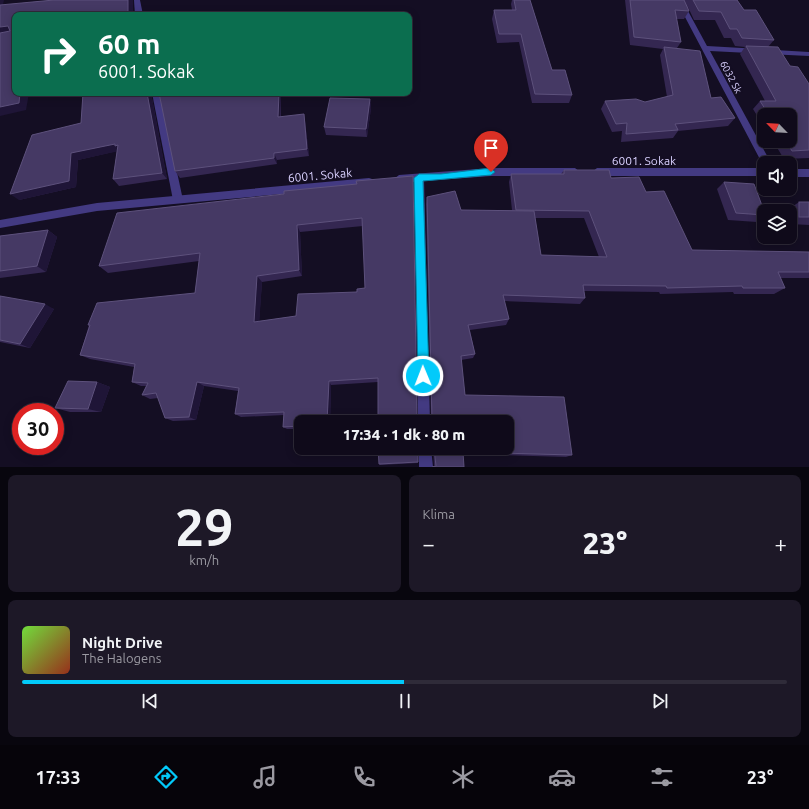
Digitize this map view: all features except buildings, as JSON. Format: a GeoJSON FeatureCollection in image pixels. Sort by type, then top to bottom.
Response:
{"type":"FeatureCollection","features":[{"type":"Feature","properties":{"kind":"street"},"geometry":{"type":"LineString","coordinates":[[137,0],[139,12]]}},
{"type":"Feature","properties":{"kind":"street","name":"6032 Sk"},"geometry":{"type":"LineString","coordinates":[[679,0],[762,156]]}},
{"type":"Feature","properties":{"kind":"street"},"geometry":{"type":"LineString","coordinates":[[704,48],[809,54]]}},
{"type":"Feature","properties":{"kind":"street"},"geometry":{"type":"LineString","coordinates":[[157,96],[178,200]]}},
{"type":"Feature","properties":{"kind":"street","name":"6001. Sokak"},"geometry":{"type":"LineString","coordinates":[[0,224],[98,207],[491,172],[757,172]]}},
{"type":"Feature","properties":{"kind":"street"},"geometry":{"type":"LineString","coordinates":[[797,173],[809,173]]}},
{"type":"Feature","properties":{"kind":"street"},"geometry":{"type":"LineString","coordinates":[[419,178],[424,415]]}},
{"type":"Feature","properties":{"kind":"street"},"geometry":{"type":"LineString","coordinates":[[425,455],[426,467]]}},
{"type":"Feature","properties":{"kind":"route"},"geometry":{"type":"LineString","coordinates":[[423,376],[419,178],[491,172]]}}]}
